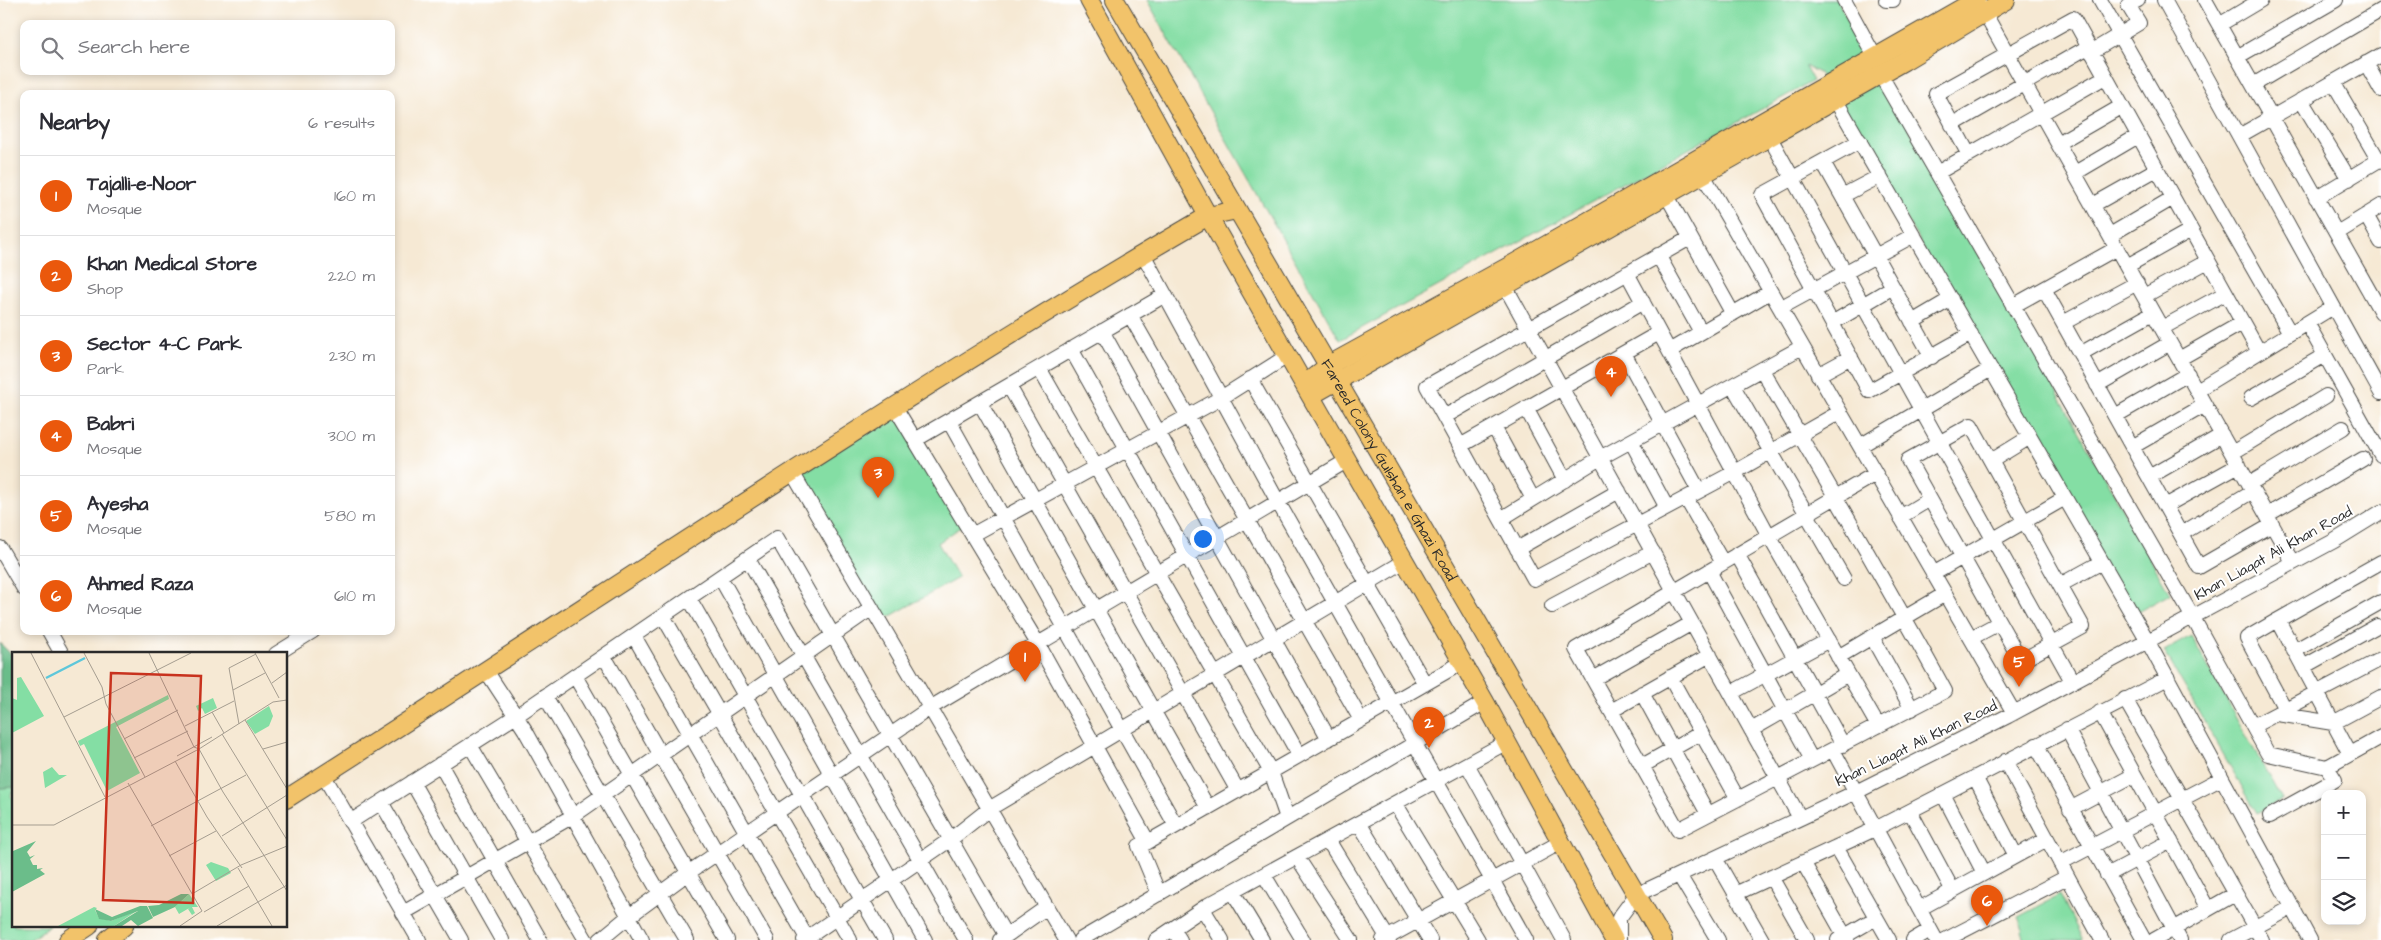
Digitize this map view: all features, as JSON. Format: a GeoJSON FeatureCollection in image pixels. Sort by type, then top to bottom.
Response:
{"type":"FeatureCollection","features":[{"type":"Feature","properties":{"kind":"main road","name":"Fareed Colony Gulshan e Ghazi Road"},"geometry":{"type":"LineString","coordinates":[[1089,0],[1208,216],[1486,702],[1614,940]]}},
{"type":"Feature","properties":{"kind":"main road","name":"Fareed Colony Gulshan e Ghazi Road"},"geometry":{"type":"LineString","coordinates":[[1115,0],[1663,940]]}},
{"type":"Feature","properties":{"kind":"main road"},"geometry":{"type":"LineString","coordinates":[[1309,390],[1333,373],[1878,66],[1980,4],[2006,0]]}},
{"type":"Feature","properties":{"kind":"main road"},"geometry":{"type":"LineString","coordinates":[[1501,279],[1666,194],[1698,167],[1770,136],[1835,98],[1878,66]]}},
{"type":"Feature","properties":{"kind":"main road"},"geometry":{"type":"LineString","coordinates":[[288,799],[895,407],[1208,216],[1237,210]]}},
{"type":"Feature","properties":{"kind":"main road"},"geometry":{"type":"LineString","coordinates":[[68,940],[86,928]]}},
{"type":"Feature","properties":{"kind":"street"},"geometry":{"type":"LineString","coordinates":[[1844,0],[1937,173],[2192,616],[2268,754],[2327,767],[2381,737]]}},
{"type":"Feature","properties":{"kind":"street"},"geometry":{"type":"LineString","coordinates":[[1886,0],[1892,0]]}},
{"type":"Feature","properties":{"kind":"street"},"geometry":{"type":"LineString","coordinates":[[2100,0],[2290,333]]}},
{"type":"Feature","properties":{"kind":"street"},"geometry":{"type":"LineString","coordinates":[[1952,125],[2025,83],[2120,35],[2139,23],[2128,5],[2138,0]]}},
{"type":"Feature","properties":{"kind":"street"},"geometry":{"type":"LineString","coordinates":[[2164,0],[2381,393]]}},
{"type":"Feature","properties":{"kind":"street"},"geometry":{"type":"LineString","coordinates":[[2205,0],[2316,198],[2377,296],[2381,312]]}},
{"type":"Feature","properties":{"kind":"street"},"geometry":{"type":"LineString","coordinates":[[2219,25],[2261,0]]}},
{"type":"Feature","properties":{"kind":"street"},"geometry":{"type":"LineString","coordinates":[[2237,57],[2336,0]]}},
{"type":"Feature","properties":{"kind":"street"},"geometry":{"type":"LineString","coordinates":[[1980,4],[2293,562]]}},
{"type":"Feature","properties":{"kind":"street"},"geometry":{"type":"LineString","coordinates":[[2253,85],[2381,10]]}},
{"type":"Feature","properties":{"kind":"street"},"geometry":{"type":"LineString","coordinates":[[1969,155],[1936,94],[2072,18],[2258,352]]}},
{"type":"Feature","properties":{"kind":"street"},"geometry":{"type":"LineString","coordinates":[[2239,136],[2381,55]]}},
{"type":"Feature","properties":{"kind":"street"},"geometry":{"type":"LineString","coordinates":[[2366,63],[2381,90]]}},
{"type":"Feature","properties":{"kind":"street"},"geometry":{"type":"LineString","coordinates":[[1937,173],[2105,77]]}},
{"type":"Feature","properties":{"kind":"street"},"geometry":{"type":"LineString","coordinates":[[2316,198],[2380,160],[2333,82]]}},
{"type":"Feature","properties":{"kind":"street"},"geometry":{"type":"LineString","coordinates":[[1835,98],[2147,640],[2310,940]]}},
{"type":"Feature","properties":{"kind":"street"},"geometry":{"type":"LineString","coordinates":[[2301,100],[2349,178]]}},
{"type":"Feature","properties":{"kind":"street"},"geometry":{"type":"LineString","coordinates":[[2058,143],[2122,106]]}},
{"type":"Feature","properties":{"kind":"street"},"geometry":{"type":"LineString","coordinates":[[1770,136],[2072,681]]}},
{"type":"Feature","properties":{"kind":"street"},"geometry":{"type":"LineString","coordinates":[[2075,173],[2138,136]]}},
{"type":"Feature","properties":{"kind":"street"},"geometry":{"type":"LineString","coordinates":[[1860,141],[1762,195],[1869,392],[1971,334]]}},
{"type":"Feature","properties":{"kind":"street"},"geometry":{"type":"LineString","coordinates":[[1822,162],[1932,357]]}},
{"type":"Feature","properties":{"kind":"street"},"geometry":{"type":"LineString","coordinates":[[1698,167],[2014,713]]}},
{"type":"Feature","properties":{"kind":"street"},"geometry":{"type":"LineString","coordinates":[[2093,205],[2156,169]]}},
{"type":"Feature","properties":{"kind":"street"},"geometry":{"type":"LineString","coordinates":[[1842,196],[1880,176]]}},
{"type":"Feature","properties":{"kind":"street"},"geometry":{"type":"LineString","coordinates":[[1666,194],[1732,314]]}},
{"type":"Feature","properties":{"kind":"street"},"geometry":{"type":"LineString","coordinates":[[2110,235],[2173,198]]}},
{"type":"Feature","properties":{"kind":"street"},"geometry":{"type":"LineString","coordinates":[[2337,233],[2381,206]]}},
{"type":"Feature","properties":{"kind":"street"},"geometry":{"type":"LineString","coordinates":[[2366,215],[2381,242]]}},
{"type":"Feature","properties":{"kind":"street"},"geometry":{"type":"LineString","coordinates":[[2127,266],[2190,230]]}},
{"type":"Feature","properties":{"kind":"street"},"geometry":{"type":"LineString","coordinates":[[1780,308],[1914,235]]}},
{"type":"Feature","properties":{"kind":"street"},"geometry":{"type":"LineString","coordinates":[[1690,238],[1427,386],[1534,579],[1734,472],[1840,412]]}},
{"type":"Feature","properties":{"kind":"street"},"geometry":{"type":"LineString","coordinates":[[2013,306],[2117,248]]}},
{"type":"Feature","properties":{"kind":"street"},"geometry":{"type":"LineString","coordinates":[[1143,254],[1278,502],[1393,702],[1526,940]]}},
{"type":"Feature","properties":{"kind":"street"},"geometry":{"type":"LineString","coordinates":[[1658,255],[1701,332]]}},
{"type":"Feature","properties":{"kind":"street"},"geometry":{"type":"LineString","coordinates":[[2144,296],[2208,261]]}},
{"type":"Feature","properties":{"kind":"street"},"geometry":{"type":"LineString","coordinates":[[1627,273],[1769,536],[1878,726]]}},
{"type":"Feature","properties":{"kind":"street"},"geometry":{"type":"LineString","coordinates":[[1501,279],[1800,818]]}},
{"type":"Feature","properties":{"kind":"street"},"geometry":{"type":"LineString","coordinates":[[2063,323],[2137,283]]}},
{"type":"Feature","properties":{"kind":"street"},"geometry":{"type":"LineString","coordinates":[[1832,323],[1893,288]]}},
{"type":"Feature","properties":{"kind":"street"},"geometry":{"type":"LineString","coordinates":[[2044,289],[2199,567],[2363,459]]}},
{"type":"Feature","properties":{"kind":"street"},"geometry":{"type":"LineString","coordinates":[[1669,350],[1770,292]]}},
{"type":"Feature","properties":{"kind":"street"},"geometry":{"type":"LineString","coordinates":[[2162,328],[2226,293]]}},
{"type":"Feature","properties":{"kind":"street"},"geometry":{"type":"LineString","coordinates":[[915,440],[1165,295]]}},
{"type":"Feature","properties":{"kind":"street"},"geometry":{"type":"LineString","coordinates":[[1912,322],[1951,299]]}},
{"type":"Feature","properties":{"kind":"street"},"geometry":{"type":"LineString","coordinates":[[1444,417],[1643,302]]}},
{"type":"Feature","properties":{"kind":"street"},"geometry":{"type":"LineString","coordinates":[[2197,390],[2333,307]]}},
{"type":"Feature","properties":{"kind":"street"},"geometry":{"type":"LineString","coordinates":[[2080,354],[2153,313]]}},
{"type":"Feature","properties":{"kind":"street"},"geometry":{"type":"LineString","coordinates":[[1130,315],[1361,720]]}},
{"type":"Feature","properties":{"kind":"street"},"geometry":{"type":"LineString","coordinates":[[2179,360],[2242,322]]}},
{"type":"Feature","properties":{"kind":"street"},"geometry":{"type":"LineString","coordinates":[[2307,323],[2381,455]]}},
{"type":"Feature","properties":{"kind":"street"},"geometry":{"type":"LineString","coordinates":[[1102,331],[1329,738]]}},
{"type":"Feature","properties":{"kind":"street"},"geometry":{"type":"LineString","coordinates":[[1460,446],[1659,332]]}},
{"type":"Feature","properties":{"kind":"street"},"geometry":{"type":"LineString","coordinates":[[2097,385],[2170,343]]}},
{"type":"Feature","properties":{"kind":"street"},"geometry":{"type":"LineString","coordinates":[[1501,519],[1600,458],[1802,347]]}},
{"type":"Feature","properties":{"kind":"street"},"geometry":{"type":"LineString","coordinates":[[1071,349],[1299,755]]}},
{"type":"Feature","properties":{"kind":"street"},"geometry":{"type":"LineString","coordinates":[[1624,353],[1698,491]]}},
{"type":"Feature","properties":{"kind":"street"},"geometry":{"type":"LineString","coordinates":[[972,535],[1221,398],[1289,355]]}},
{"type":"Feature","properties":{"kind":"street"},"geometry":{"type":"LineString","coordinates":[[2251,398],[2325,355]]}},
{"type":"Feature","properties":{"kind":"street"},"geometry":{"type":"LineString","coordinates":[[1818,375],[1850,356]]}},
{"type":"Feature","properties":{"kind":"street"},"geometry":{"type":"LineString","coordinates":[[1038,368],[1271,772],[1287,818]]}},
{"type":"Feature","properties":{"kind":"street"},"geometry":{"type":"LineString","coordinates":[[1860,446],[1991,369]]}},
{"type":"Feature","properties":{"kind":"street"},"geometry":{"type":"LineString","coordinates":[[1762,370],[1836,497],[1905,618],[1945,691],[1678,830],[1576,648],[1710,571],[1737,554],[1769,536],[1806,514],[1836,497],[1876,474]]}},
{"type":"Feature","properties":{"kind":"street"},"geometry":{"type":"LineString","coordinates":[[2115,416],[2188,374]]}},
{"type":"Feature","properties":{"kind":"street"},"geometry":{"type":"LineString","coordinates":[[1250,379],[1425,684]]}},
{"type":"Feature","properties":{"kind":"street"},"geometry":{"type":"LineString","coordinates":[[1009,386],[1238,790]]}},
{"type":"Feature","properties":{"kind":"street"},"geometry":{"type":"LineString","coordinates":[[1733,386],[1844,579]]}},
{"type":"Feature","properties":{"kind":"street"},"geometry":{"type":"LineString","coordinates":[[2165,506],[2326,396]]}},
{"type":"Feature","properties":{"kind":"street"},"geometry":{"type":"LineString","coordinates":[[980,403],[1208,808]]}},
{"type":"Feature","properties":{"kind":"street"},"geometry":{"type":"LineString","coordinates":[[2132,447],[2205,405]]}},
{"type":"Feature","properties":{"kind":"street"},"geometry":{"type":"LineString","coordinates":[[895,407],[1038,644],[1148,842]]}},
{"type":"Feature","properties":{"kind":"street"},"geometry":{"type":"LineString","coordinates":[[1526,408],[1565,480]]}},
{"type":"Feature","properties":{"kind":"street"},"geometry":{"type":"LineString","coordinates":[[949,421],[1176,826]]}},
{"type":"Feature","properties":{"kind":"street"},"geometry":{"type":"LineString","coordinates":[[1971,425],[2083,627],[2021,661],[1908,460],[1939,442],[1971,425]]}},
{"type":"Feature","properties":{"kind":"street"},"geometry":{"type":"LineString","coordinates":[[1494,427],[1533,499]]}},
{"type":"Feature","properties":{"kind":"street"},"geometry":{"type":"LineString","coordinates":[[2181,534],[2343,428]]}},
{"type":"Feature","properties":{"kind":"street"},"geometry":{"type":"LineString","coordinates":[[2149,477],[2222,435]]}},
{"type":"Feature","properties":{"kind":"street"},"geometry":{"type":"LineString","coordinates":[[1991,461],[2030,438]]}},
{"type":"Feature","properties":{"kind":"street"},"geometry":{"type":"LineString","coordinates":[[1632,441],[1667,508]]}},
{"type":"Feature","properties":{"kind":"street"},"geometry":{"type":"LineString","coordinates":[[600,940],[688,873],[930,708],[1348,460]]}},
{"type":"Feature","properties":{"kind":"street"},"geometry":{"type":"LineString","coordinates":[[792,472],[1066,940]]}},
{"type":"Feature","properties":{"kind":"street"},"geometry":{"type":"LineString","coordinates":[[1517,549],[1619,491]]}},
{"type":"Feature","properties":{"kind":"street"},"geometry":{"type":"LineString","coordinates":[[1686,498],[1722,563]]}},
{"type":"Feature","properties":{"kind":"street"},"geometry":{"type":"LineString","coordinates":[[1934,574],[2065,498]]}},
{"type":"Feature","properties":{"kind":"street"},"geometry":{"type":"LineString","coordinates":[[1900,517],[1930,499]]}},
{"type":"Feature","properties":{"kind":"street","name":"Khan Liaqat Ali Khan Road"},"geometry":{"type":"LineString","coordinates":[[1619,940],[1619,918],[1636,895],[1856,792],[2014,713],[2293,562],[2381,512]]}},
{"type":"Feature","properties":{"kind":"street"},"geometry":{"type":"LineString","coordinates":[[350,822],[516,716],[777,538],[951,839],[1003,938],[1047,907]]}},
{"type":"Feature","properties":{"kind":"street"},"geometry":{"type":"LineString","coordinates":[[0,548],[20,581]]}},
{"type":"Feature","properties":{"kind":"street"},"geometry":{"type":"LineString","coordinates":[[1552,606],[1653,552]]}},
{"type":"Feature","properties":{"kind":"street"},"geometry":{"type":"LineString","coordinates":[[1737,554],[1814,694],[1856,792],[1933,935],[1913,940]]}},
{"type":"Feature","properties":{"kind":"street"},"geometry":{"type":"LineString","coordinates":[[748,558],[966,940]]}},
{"type":"Feature","properties":{"kind":"street"},"geometry":{"type":"LineString","coordinates":[[634,636],[806,939],[951,839],[989,809],[1405,561]]}},
{"type":"Feature","properties":{"kind":"street"},"geometry":{"type":"LineString","coordinates":[[2060,585],[2102,562]]}},
{"type":"Feature","properties":{"kind":"street"},"geometry":{"type":"LineString","coordinates":[[2281,711],[2247,638],[2381,562]]}},
{"type":"Feature","properties":{"kind":"street"},"geometry":{"type":"LineString","coordinates":[[1710,571],[1812,760]]}},
{"type":"Feature","properties":{"kind":"street"},"geometry":{"type":"LineString","coordinates":[[720,577],[925,940]]}},
{"type":"Feature","properties":{"kind":"street"},"geometry":{"type":"LineString","coordinates":[[1838,657],[1945,594]]}},
{"type":"Feature","properties":{"kind":"street"},"geometry":{"type":"LineString","coordinates":[[689,598],[886,940]]}},
{"type":"Feature","properties":{"kind":"street"},"geometry":{"type":"LineString","coordinates":[[2294,651],[2381,602]]}},
{"type":"Feature","properties":{"kind":"street"},"geometry":{"type":"LineString","coordinates":[[403,913],[572,816],[872,608]]}},
{"type":"Feature","properties":{"kind":"street"},"geometry":{"type":"LineString","coordinates":[[2303,667],[2379,630],[2368,610]]}},
{"type":"Feature","properties":{"kind":"street"},"geometry":{"type":"LineString","coordinates":[[663,616],[850,940]]}},
{"type":"Feature","properties":{"kind":"street"},"geometry":{"type":"LineString","coordinates":[[2278,620],[2350,754]]}},
{"type":"Feature","properties":{"kind":"street"},"geometry":{"type":"LineString","coordinates":[[1592,679],[1692,623]]}},
{"type":"Feature","properties":{"kind":"street"},"geometry":{"type":"LineString","coordinates":[[1971,638],[1999,623]]}},
{"type":"Feature","properties":{"kind":"street"},"geometry":{"type":"LineString","coordinates":[[51,635],[61,652]]}},
{"type":"Feature","properties":{"kind":"street"},"geometry":{"type":"LineString","coordinates":[[279,652],[307,635]]}},
{"type":"Feature","properties":{"kind":"street"},"geometry":{"type":"LineString","coordinates":[[1872,637],[1912,709]]}},
{"type":"Feature","properties":{"kind":"street"},"geometry":{"type":"LineString","coordinates":[[1731,693],[1829,640]]}},
{"type":"Feature","properties":{"kind":"street"},"geometry":{"type":"LineString","coordinates":[[1611,711],[1710,655]]}},
{"type":"Feature","properties":{"kind":"street"},"geometry":{"type":"LineString","coordinates":[[604,656],[767,940]]}},
{"type":"Feature","properties":{"kind":"street"},"geometry":{"type":"LineString","coordinates":[[2253,726],[2381,659]]}},
{"type":"Feature","properties":{"kind":"street"},"geometry":{"type":"LineString","coordinates":[[1159,894],[1139,846],[1463,662]]}},
{"type":"Feature","properties":{"kind":"street"},"geometry":{"type":"LineString","coordinates":[[487,672],[516,716],[642,940]]}},
{"type":"Feature","properties":{"kind":"street"},"geometry":{"type":"LineString","coordinates":[[1751,730],[1848,674]]}},
{"type":"Feature","properties":{"kind":"street"},"geometry":{"type":"LineString","coordinates":[[575,676],[727,940]]}},
{"type":"Feature","properties":{"kind":"street"},"geometry":{"type":"LineString","coordinates":[[1670,677],[1738,799]]}},
{"type":"Feature","properties":{"kind":"street"},"geometry":{"type":"LineString","coordinates":[[1735,894],[1876,829],[2168,678]]}},
{"type":"Feature","properties":{"kind":"street"},"geometry":{"type":"LineString","coordinates":[[1642,693],[1708,814]]}},
{"type":"Feature","properties":{"kind":"street"},"geometry":{"type":"LineString","coordinates":[[545,696],[687,940]]}},
{"type":"Feature","properties":{"kind":"street"},"geometry":{"type":"LineString","coordinates":[[2281,711],[2333,723],[2381,697]]}},
{"type":"Feature","properties":{"kind":"street"},"geometry":{"type":"LineString","coordinates":[[2125,699],[2258,934]]}},
{"type":"Feature","properties":{"kind":"street"},"geometry":{"type":"LineString","coordinates":[[1080,940],[1486,702]]}},
{"type":"Feature","properties":{"kind":"street"},"geometry":{"type":"LineString","coordinates":[[2100,712],[2208,909]]}},
{"type":"Feature","properties":{"kind":"street"},"geometry":{"type":"LineString","coordinates":[[2067,729],[2177,934]]}},
{"type":"Feature","properties":{"kind":"street"},"geometry":{"type":"LineString","coordinates":[[1642,766],[1701,733]]}},
{"type":"Feature","properties":{"kind":"street"},"geometry":{"type":"LineString","coordinates":[[1156,940],[1177,934],[1203,909],[1507,742]]}},
{"type":"Feature","properties":{"kind":"street"},"geometry":{"type":"LineString","coordinates":[[470,745],[586,940]]}},
{"type":"Feature","properties":{"kind":"street"},"geometry":{"type":"LineString","coordinates":[[2036,745],[2144,940]]}},
{"type":"Feature","properties":{"kind":"street"},"geometry":{"type":"LineString","coordinates":[[2005,761],[2102,940]]}},
{"type":"Feature","properties":{"kind":"street"},"geometry":{"type":"LineString","coordinates":[[440,764],[540,940]]}},
{"type":"Feature","properties":{"kind":"street"},"geometry":{"type":"LineString","coordinates":[[1467,764],[1564,940]]}},
{"type":"Feature","properties":{"kind":"street"},"geometry":{"type":"LineString","coordinates":[[2270,816],[2335,780],[2327,767]]}},
{"type":"Feature","properties":{"kind":"street"},"geometry":{"type":"LineString","coordinates":[[2070,808],[2134,775]]}},
{"type":"Feature","properties":{"kind":"street"},"geometry":{"type":"LineString","coordinates":[[324,776],[418,940]]}},
{"type":"Feature","properties":{"kind":"street"},"geometry":{"type":"LineString","coordinates":[[1975,777],[2016,856]]}},
{"type":"Feature","properties":{"kind":"street"},"geometry":{"type":"LineString","coordinates":[[2060,863],[2222,778]]}},
{"type":"Feature","properties":{"kind":"street"},"geometry":{"type":"LineString","coordinates":[[412,782],[502,940]]}},
{"type":"Feature","properties":{"kind":"street"},"geometry":{"type":"LineString","coordinates":[[1943,794],[1984,874]]}},
{"type":"Feature","properties":{"kind":"street"},"geometry":{"type":"LineString","coordinates":[[381,802],[460,940]]}},
{"type":"Feature","properties":{"kind":"street"},"geometry":{"type":"LineString","coordinates":[[1396,804],[1478,940]]}},
{"type":"Feature","properties":{"kind":"street"},"geometry":{"type":"LineString","coordinates":[[1910,811],[1952,891]]}},
{"type":"Feature","properties":{"kind":"street"},"geometry":{"type":"LineString","coordinates":[[1359,823],[1430,940]]}},
{"type":"Feature","properties":{"kind":"street"},"geometry":{"type":"LineString","coordinates":[[1919,909],[2047,839]]}},
{"type":"Feature","properties":{"kind":"street"},"geometry":{"type":"LineString","coordinates":[[1328,840],[1386,939],[1561,842]]}},
{"type":"Feature","properties":{"kind":"street"},"geometry":{"type":"LineString","coordinates":[[2107,875],[2171,841]]}},
{"type":"Feature","properties":{"kind":"street"},"geometry":{"type":"LineString","coordinates":[[1836,847],[1888,940]]}},
{"type":"Feature","properties":{"kind":"street"},"geometry":{"type":"LineString","coordinates":[[1297,857],[1351,940]]}},
{"type":"Feature","properties":{"kind":"street"},"geometry":{"type":"LineString","coordinates":[[1714,858],[1762,940]]}},
{"type":"Feature","properties":{"kind":"street"},"geometry":{"type":"LineString","coordinates":[[1803,862],[1843,939],[1876,918]]}},
{"type":"Feature","properties":{"kind":"street"},"geometry":{"type":"LineString","coordinates":[[1264,875],[1303,940]]}},
{"type":"Feature","properties":{"kind":"street"},"geometry":{"type":"LineString","coordinates":[[1679,875],[1718,940]]}},
{"type":"Feature","properties":{"kind":"street"},"geometry":{"type":"LineString","coordinates":[[1946,940],[2067,876]]}},
{"type":"Feature","properties":{"kind":"street"},"geometry":{"type":"LineString","coordinates":[[1771,877],[1808,940]]}},
{"type":"Feature","properties":{"kind":"street"},"geometry":{"type":"LineString","coordinates":[[1233,892],[1262,940]]}},
{"type":"Feature","properties":{"kind":"street"},"geometry":{"type":"LineString","coordinates":[[2154,940],[2177,934],[2208,909],[2235,894]]}},
{"type":"Feature","properties":{"kind":"street"},"geometry":{"type":"LineString","coordinates":[[2232,940],[2258,934],[2293,908]]}},
{"type":"Feature","properties":{"kind":"street"},"geometry":{"type":"LineString","coordinates":[[1203,909],[1222,940]]}},
{"type":"Feature","properties":{"kind":"green space"},"geometry":{"type":"Polygon","coordinates":[[[1147,0],[1837,0],[2170,594],[2132,615],[1861,139],[1819,73],[1805,66],[1813,81],[1340,340],[1147,0]]]}},
{"type":"Feature","properties":{"kind":"green space"},"geometry":{"type":"Polygon","coordinates":[[[895,407],[965,524],[938,543],[958,578],[880,622],[792,472],[895,407]]]}},
{"type":"Feature","properties":{"kind":"green space"},"geometry":{"type":"Polygon","coordinates":[[[2191,636],[2282,800],[2257,813],[2164,651],[2191,636]]]}},
{"type":"Feature","properties":{"kind":"green space"},"geometry":{"type":"Polygon","coordinates":[[[0,643],[12,655],[12,787],[0,788],[0,643]]]}},
{"type":"Feature","properties":{"kind":"green space"},"geometry":{"type":"Polygon","coordinates":[[[12,787],[12,928],[46,928],[30,940],[0,940],[0,788],[12,787]]]}},
{"type":"Feature","properties":{"kind":"green space"},"geometry":{"type":"Polygon","coordinates":[[[2060,895],[2083,940],[2024,940],[2021,931],[2023,929],[2018,917],[2060,895]]]}},
{"type":"Feature","properties":{"kind":"place","name":"Babri"},"geometry":{"type":"Point","coordinates":[1611,397]}},
{"type":"Feature","properties":{"kind":"place","name":"Sector 4-C Park"},"geometry":{"type":"Point","coordinates":[878,498]}},
{"type":"Feature","properties":{"kind":"place","name":"Tajalli-e-Noor"},"geometry":{"type":"Point","coordinates":[1025,682]}},
{"type":"Feature","properties":{"kind":"place","name":"Ayesha"},"geometry":{"type":"Point","coordinates":[2019,687]}},
{"type":"Feature","properties":{"kind":"place","name":"Khan Medical Store"},"geometry":{"type":"Point","coordinates":[1429,748]}},
{"type":"Feature","properties":{"kind":"place","name":"Ahmed Raza"},"geometry":{"type":"Point","coordinates":[1987,926]}}]}
